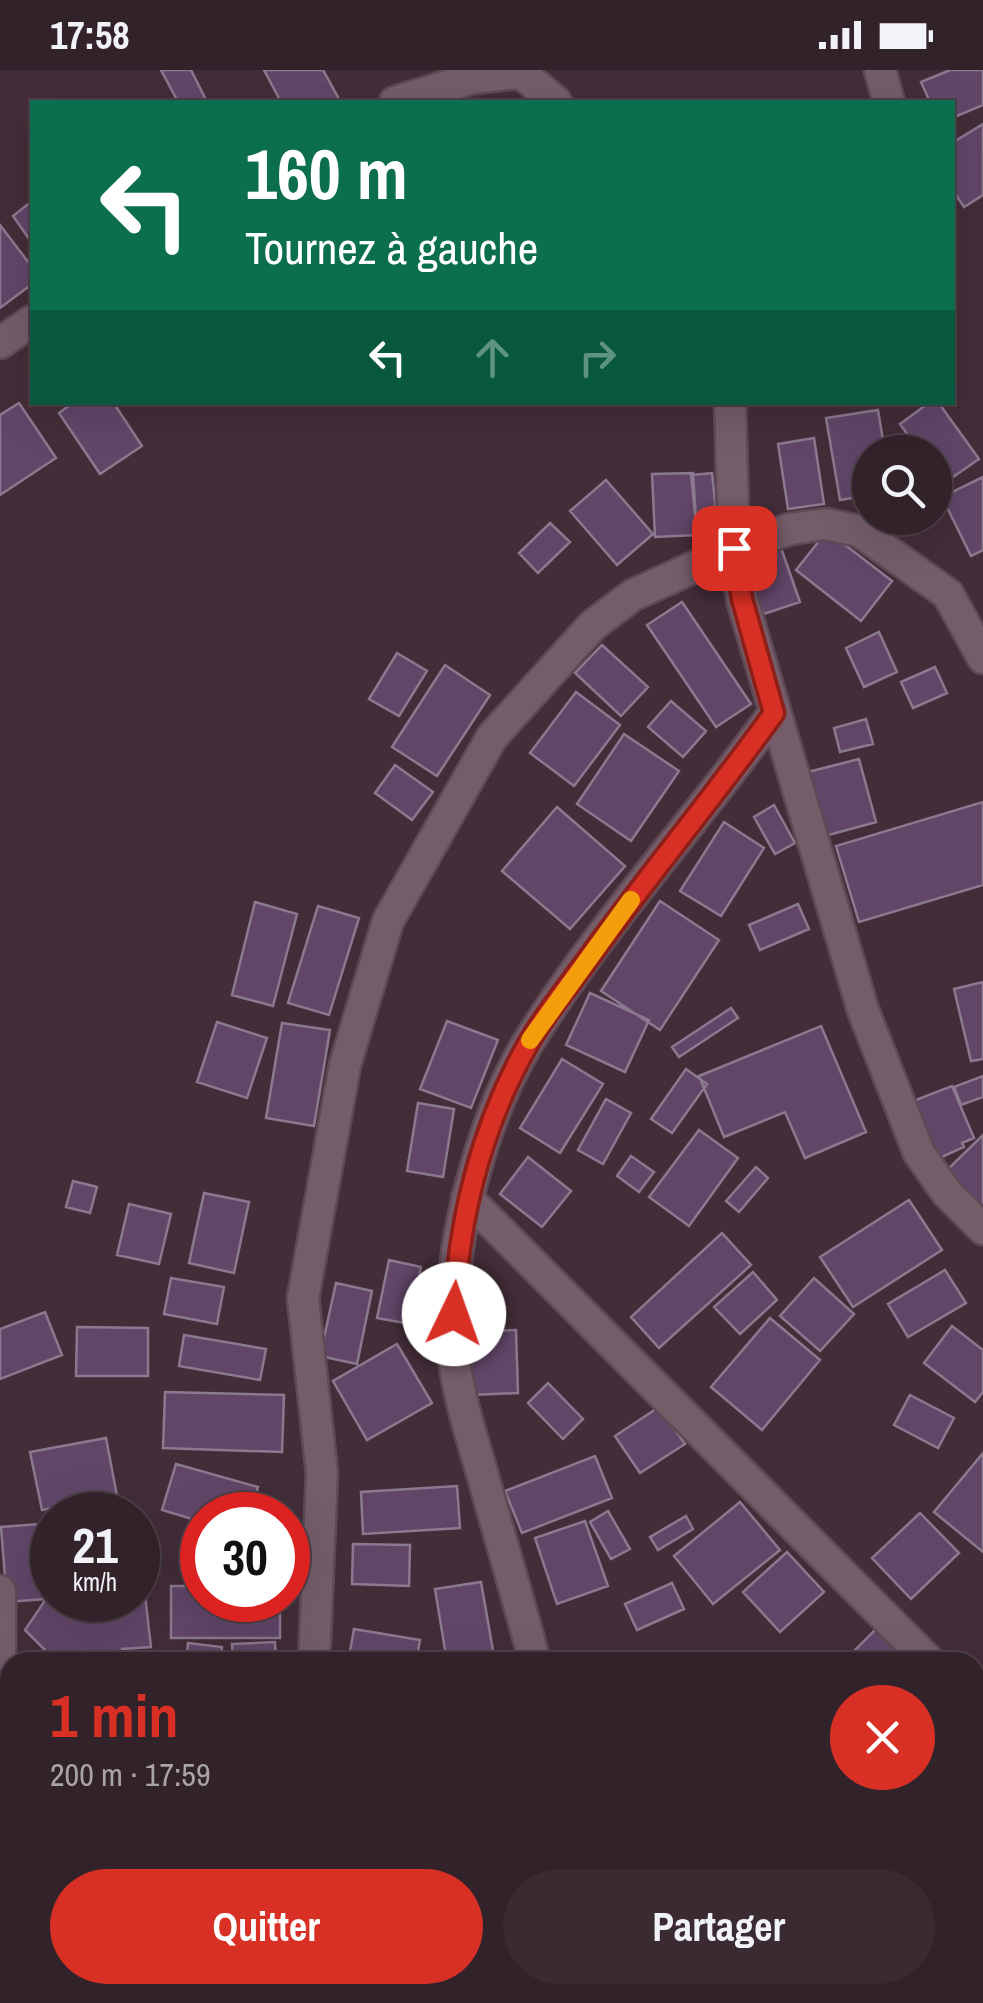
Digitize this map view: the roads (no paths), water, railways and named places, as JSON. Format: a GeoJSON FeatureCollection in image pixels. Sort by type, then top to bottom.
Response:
{"type":"FeatureCollection","features":[{"type":"Feature","properties":{"kind":"street"},"geometry":{"type":"LineString","coordinates":[[880,70],[888,100]]}},
{"type":"Feature","properties":{"kind":"street"},"geometry":{"type":"LineString","coordinates":[[402,100],[473,78],[519,71],[554,100]]}},
{"type":"Feature","properties":{"kind":"street"},"geometry":{"type":"LineString","coordinates":[[0,343],[30,322]]}},
{"type":"Feature","properties":{"kind":"street"},"geometry":{"type":"LineString","coordinates":[[730,405],[734,548],[742,599],[863,1010],[919,1152],[947,1193],[983,1229]]}},
{"type":"Feature","properties":{"kind":"street"},"geometry":{"type":"LineString","coordinates":[[314,1652],[322,1473],[303,1298],[345,1065],[388,921],[492,737],[593,626],[634,595],[734,548],[790,529],[826,524],[860,531],[948,594],[983,658]]}},
{"type":"Feature","properties":{"kind":"street"},"geometry":{"type":"LineString","coordinates":[[533,1652],[469,1427],[452,1347],[457,1249],[467,1198],[502,1098],[528,1043],[652,870],[774,713]]}},
{"type":"Feature","properties":{"kind":"street"},"geometry":{"type":"LineString","coordinates":[[467,1198],[920,1652]]}},
{"type":"Feature","properties":{"kind":"street"},"geometry":{"type":"LineString","coordinates":[[0,1592],[0,1702]]}}]}
